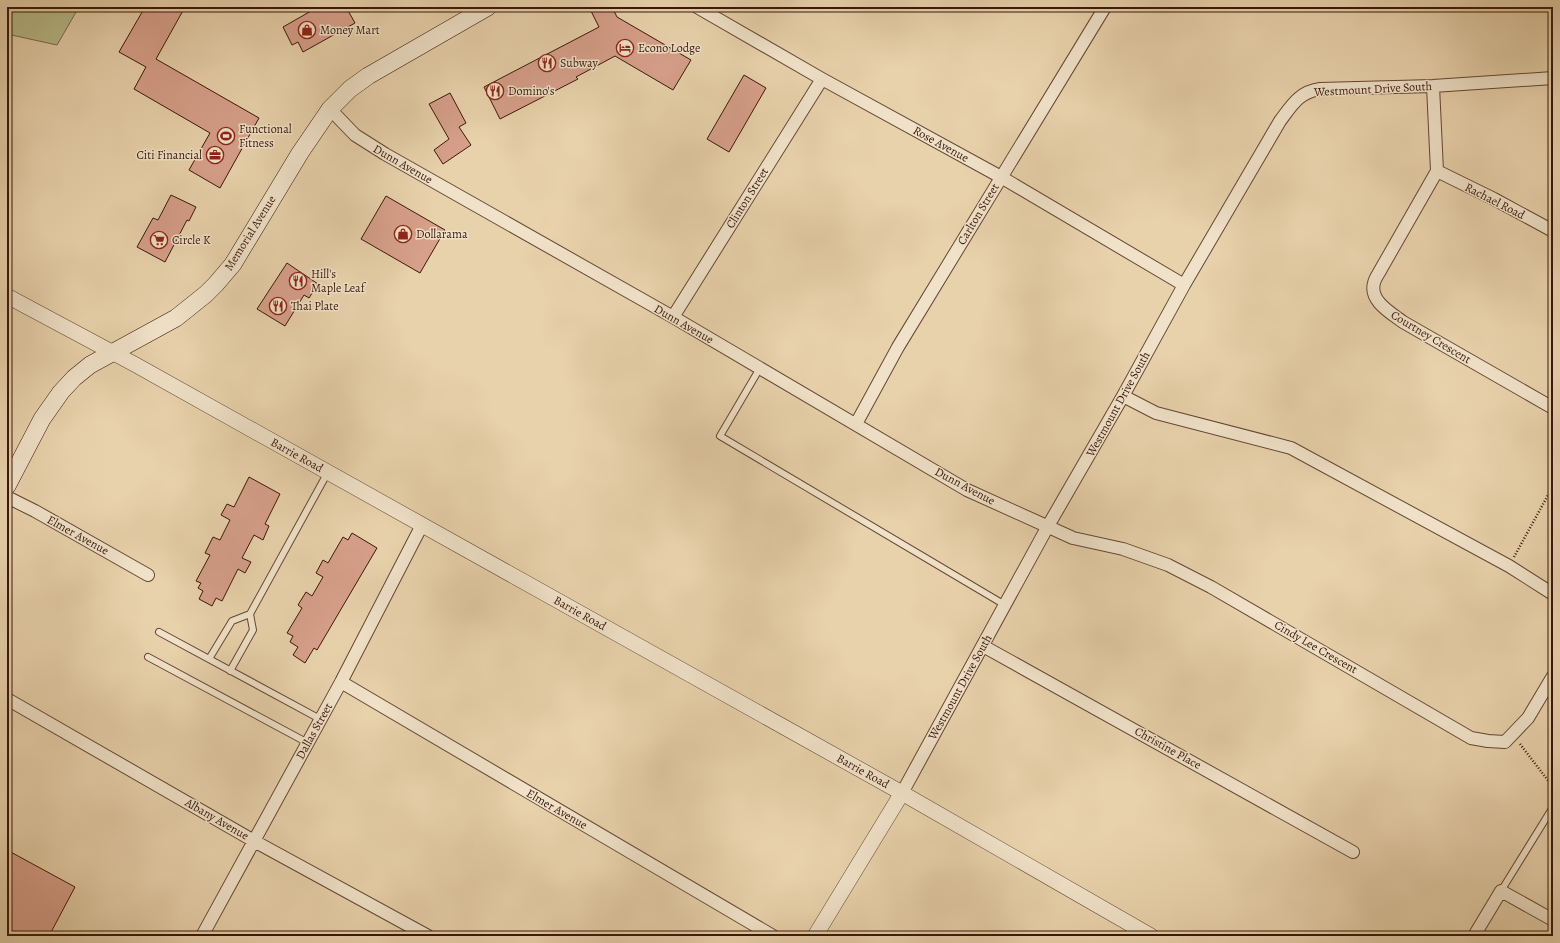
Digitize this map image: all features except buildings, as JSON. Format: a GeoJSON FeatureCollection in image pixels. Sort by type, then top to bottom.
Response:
{"type":"FeatureCollection","features":[{"type":"Feature","properties":{"kind":"main road","name":"Memorial Avenue"},"geometry":{"type":"LineString","coordinates":[[7,486],[42,418],[61,392],[79,374],[90,366],[176,318],[216,284],[233,264],[300,153],[330,109],[350,89],[368,76],[488,7]]}},
{"type":"Feature","properties":{"kind":"street","name":"Rose Avenue"},"geometry":{"type":"LineString","coordinates":[[697,7],[822,79],[1001,177],[1184,285]]}},
{"type":"Feature","properties":{"kind":"street","name":"Carlton Street"},"geometry":{"type":"LineString","coordinates":[[856,424],[898,347],[1105,7]]}},
{"type":"Feature","properties":{"kind":"street","name":"Westmount Drive South"},"geometry":{"type":"LineString","coordinates":[[815,936],[902,793],[1048,526],[1123,396],[1184,285],[1280,121],[1296,100],[1306,93],[1320,89],[1433,86],[1553,78]]}},
{"type":"Feature","properties":{"kind":"street","name":"Clinton Street"},"geometry":{"type":"LineString","coordinates":[[673,317],[822,79]]}},
{"type":"Feature","properties":{"kind":"street"},"geometry":{"type":"LineString","coordinates":[[1433,86],[1437,172]]}},
{"type":"Feature","properties":{"kind":"street","name":"Dunn Avenue"},"geometry":{"type":"LineString","coordinates":[[330,109],[355,135],[385,154],[673,317],[967,490],[1048,526]]}},
{"type":"Feature","properties":{"kind":"street","name":"Rachael Road"},"geometry":{"type":"LineString","coordinates":[[1437,172],[1494,199],[1553,231]]}},
{"type":"Feature","properties":{"kind":"street","name":"Courtney Crescent"},"geometry":{"type":"LineString","coordinates":[[1437,172],[1381,269],[1374,283],[1373,292],[1382,307],[1403,322],[1553,408]]}},
{"type":"Feature","properties":{"kind":"street","name":"Barrie Road"},"geometry":{"type":"LineString","coordinates":[[7,296],[328,472],[902,793],[1151,936]]}},
{"type":"Feature","properties":{"kind":"street"},"geometry":{"type":"LineString","coordinates":[[1123,396],[1156,413],[1291,448],[1509,566],[1553,594]]}},
{"type":"Feature","properties":{"kind":"street","name":"Elmer Avenue"},"geometry":{"type":"LineString","coordinates":[[7,497],[35,511],[148,575]]}},
{"type":"Feature","properties":{"kind":"street","name":"Dallas Street"},"geometry":{"type":"LineString","coordinates":[[202,936],[341,682],[422,525]]}},
{"type":"Feature","properties":{"kind":"street","name":"Cindy Lee Crescent"},"geometry":{"type":"LineString","coordinates":[[1048,526],[1073,538],[1123,549],[1168,565],[1211,587],[1471,738],[1505,742],[1528,718],[1553,676]]}},
{"type":"Feature","properties":{"kind":"street","name":"Christine Place"},"geometry":{"type":"LineString","coordinates":[[983,646],[1353,852]]}},
{"type":"Feature","properties":{"kind":"street","name":"Elmer Avenue"},"geometry":{"type":"LineString","coordinates":[[341,682],[773,936]]}},
{"type":"Feature","properties":{"kind":"street","name":"Albany Avenue"},"geometry":{"type":"LineString","coordinates":[[7,699],[254,841],[428,936]]}},
{"type":"Feature","properties":{"kind":"street"},"geometry":{"type":"LineString","coordinates":[[1474,936],[1501,891],[1553,920]]}},
{"type":"Feature","properties":{"kind":"lane"},"geometry":{"type":"LineString","coordinates":[[760,368],[720,436],[1005,605]]}},
{"type":"Feature","properties":{"kind":"lane"},"geometry":{"type":"LineString","coordinates":[[230,671],[253,630],[250,614],[328,472]]}},
{"type":"Feature","properties":{"kind":"lane"},"geometry":{"type":"LineString","coordinates":[[209,660],[232,621],[250,614]]}},
{"type":"Feature","properties":{"kind":"lane"},"geometry":{"type":"LineString","coordinates":[[159,632],[320,720]]}},
{"type":"Feature","properties":{"kind":"lane"},"geometry":{"type":"LineString","coordinates":[[148,657],[308,743]]}},
{"type":"Feature","properties":{"kind":"lane"},"geometry":{"type":"LineString","coordinates":[[1501,891],[1553,807]]}},
{"type":"Feature","properties":{"kind":"path"},"geometry":{"type":"LineString","coordinates":[[1509,566],[1553,486]]}},
{"type":"Feature","properties":{"kind":"path"},"geometry":{"type":"LineString","coordinates":[[1513,734],[1553,787]]}},
{"type":"Feature","properties":{"kind":"green space"},"geometry":{"type":"Polygon","coordinates":[[[7,7],[79,7],[57,45],[7,34],[7,7]]]}},
{"type":"Feature","properties":{"kind":"place","name":"Money Mart"},"geometry":{"type":"Point","coordinates":[307,30]}},
{"type":"Feature","properties":{"kind":"place","name":"Econo Lodge"},"geometry":{"type":"Point","coordinates":[625,48]}},
{"type":"Feature","properties":{"kind":"place","name":"Subway"},"geometry":{"type":"Point","coordinates":[547,63]}},
{"type":"Feature","properties":{"kind":"place","name":"Domino's"},"geometry":{"type":"Point","coordinates":[495,91]}},
{"type":"Feature","properties":{"kind":"place","name":"Functional Fitness"},"geometry":{"type":"Point","coordinates":[226,136]}},
{"type":"Feature","properties":{"kind":"place","name":"Citi Financial"},"geometry":{"type":"Point","coordinates":[215,155]}},
{"type":"Feature","properties":{"kind":"place","name":"Dollarama"},"geometry":{"type":"Point","coordinates":[403,234]}},
{"type":"Feature","properties":{"kind":"place","name":"Circle K"},"geometry":{"type":"Point","coordinates":[159,240]}},
{"type":"Feature","properties":{"kind":"place","name":"Hill's Maple Leaf"},"geometry":{"type":"Point","coordinates":[298,281]}},
{"type":"Feature","properties":{"kind":"place","name":"Thai Plate"},"geometry":{"type":"Point","coordinates":[278,306]}}]}
